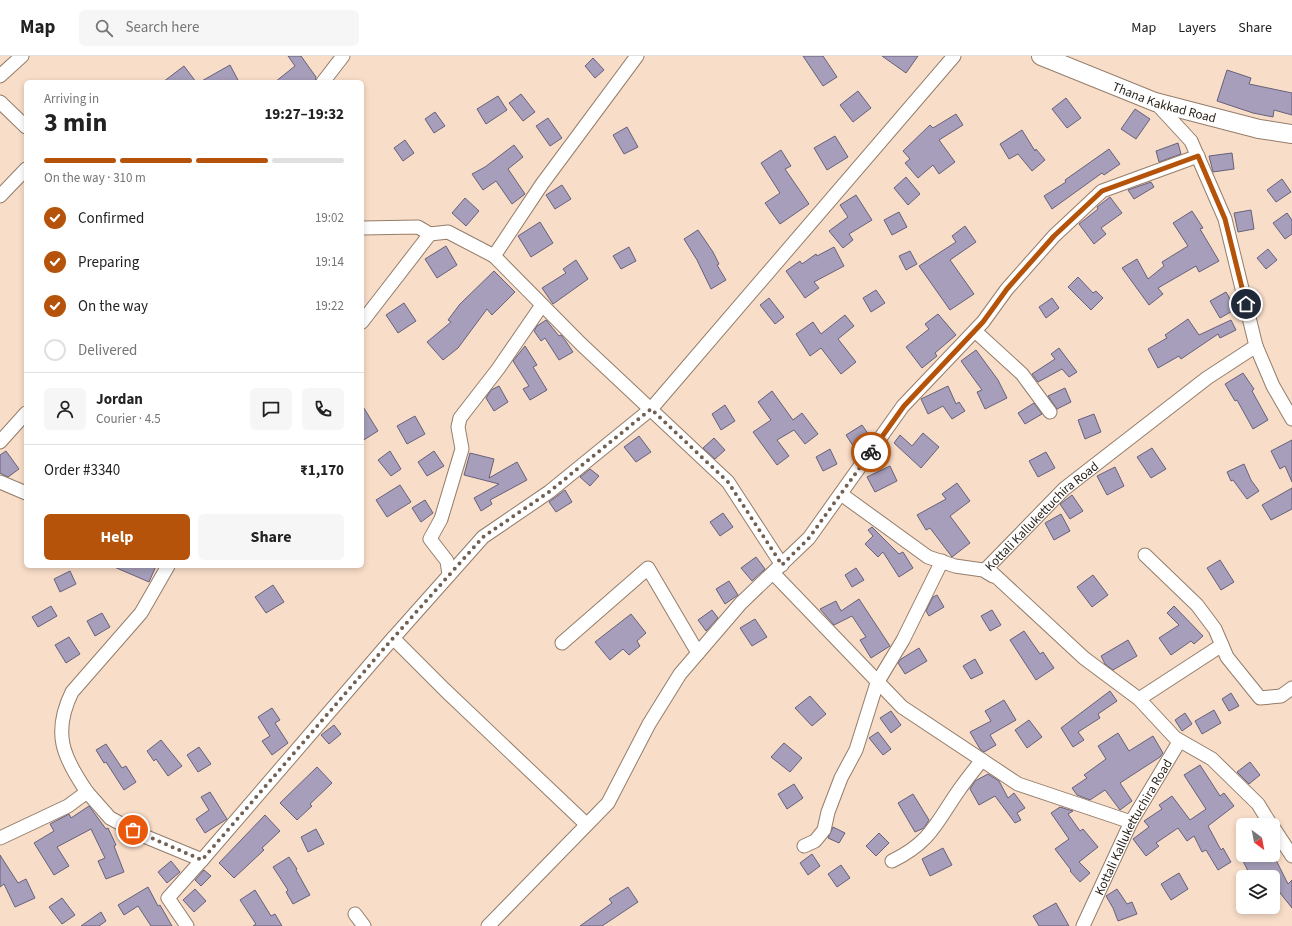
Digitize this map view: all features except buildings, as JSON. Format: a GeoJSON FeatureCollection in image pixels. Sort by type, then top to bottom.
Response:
{"type":"FeatureCollection","features":[{"type":"Feature","properties":{"kind":"main road","name":"Thana Kakkad Road"},"geometry":{"type":"LineString","coordinates":[[1041,56],[1155,102],[1259,129],[1292,134]]}},
{"type":"Feature","properties":{"kind":"street"},"geometry":{"type":"LineString","coordinates":[[0,76],[22,56]]}},
{"type":"Feature","properties":{"kind":"street"},"geometry":{"type":"LineString","coordinates":[[325,80],[343,56]]}},
{"type":"Feature","properties":{"kind":"street"},"geometry":{"type":"LineString","coordinates":[[494,256],[542,184],[637,56]]}},
{"type":"Feature","properties":{"kind":"street"},"geometry":{"type":"LineString","coordinates":[[186,926],[168,898],[393,638],[483,537],[549,492],[651,409],[954,56]]}},
{"type":"Feature","properties":{"kind":"street"},"geometry":{"type":"LineString","coordinates":[[0,102],[24,125]]}},
{"type":"Feature","properties":{"kind":"street"},"geometry":{"type":"LineString","coordinates":[[1155,102],[1191,140],[1198,156],[1225,219],[1256,346],[1274,386],[1292,419]]}},
{"type":"Feature","properties":{"kind":"street"},"geometry":{"type":"LineString","coordinates":[[488,926],[494,922],[586,824],[608,803],[649,724],[680,674],[741,603],[809,538],[904,406],[975,331],[1007,289],[1054,236],[1102,191],[1198,156]]}},
{"type":"Feature","properties":{"kind":"street"},"geometry":{"type":"LineString","coordinates":[[0,196],[24,171]]}},
{"type":"Feature","properties":{"kind":"street"},"geometry":{"type":"LineString","coordinates":[[364,228],[418,227],[430,234],[448,232],[494,256],[542,305],[728,482],[777,569],[877,683],[902,708],[1018,784],[1131,822]]}},
{"type":"Feature","properties":{"kind":"street"},"geometry":{"type":"LineString","coordinates":[[364,319],[430,234]]}},
{"type":"Feature","properties":{"kind":"street"},"geometry":{"type":"LineString","coordinates":[[449,575],[447,561],[430,539],[441,519],[462,449],[458,427],[460,418],[498,369],[542,305]]}},
{"type":"Feature","properties":{"kind":"street"},"geometry":{"type":"LineString","coordinates":[[975,331],[1022,374],[1050,412]]}},
{"type":"Feature","properties":{"kind":"street","name":"Kottali Kallukettuchira Road"},"geometry":{"type":"LineString","coordinates":[[1083,926],[1131,822],[1179,742],[1139,699],[1084,658],[987,568],[1064,488],[1207,378],[1256,346]]}},
{"type":"Feature","properties":{"kind":"street"},"geometry":{"type":"LineString","coordinates":[[0,442],[24,415]]}},
{"type":"Feature","properties":{"kind":"street"},"geometry":{"type":"LineString","coordinates":[[0,482],[24,492]]}},
{"type":"Feature","properties":{"kind":"street"},"geometry":{"type":"LineString","coordinates":[[841,494],[928,557],[942,562],[983,570],[1008,586]]}},
{"type":"Feature","properties":{"kind":"street"},"geometry":{"type":"LineString","coordinates":[[1145,555],[1196,605],[1215,629],[1227,657],[1260,698],[1281,696],[1292,688]]}},
{"type":"Feature","properties":{"kind":"street"},"geometry":{"type":"LineString","coordinates":[[804,846],[815,840],[824,830],[828,812],[841,778],[856,750],[877,683],[903,640],[942,562]]}},
{"type":"Feature","properties":{"kind":"street"},"geometry":{"type":"LineString","coordinates":[[167,568],[141,613],[72,692],[62,715],[61,742],[72,770],[87,792],[110,818],[144,836],[202,860]]}},
{"type":"Feature","properties":{"kind":"street"},"geometry":{"type":"LineString","coordinates":[[562,643],[648,568],[698,654]]}},
{"type":"Feature","properties":{"kind":"street"},"geometry":{"type":"LineString","coordinates":[[393,638],[445,690],[586,824]]}},
{"type":"Feature","properties":{"kind":"street"},"geometry":{"type":"LineString","coordinates":[[1139,699],[1222,645]]}},
{"type":"Feature","properties":{"kind":"street"},"geometry":{"type":"LineString","coordinates":[[1177,739],[1212,760],[1258,804],[1267,818]]}},
{"type":"Feature","properties":{"kind":"street"},"geometry":{"type":"LineString","coordinates":[[892,861],[907,854],[933,832],[960,789],[982,760]]}},
{"type":"Feature","properties":{"kind":"street"},"geometry":{"type":"LineString","coordinates":[[0,838],[68,806],[87,792]]}},
{"type":"Feature","properties":{"kind":"street"},"geometry":{"type":"LineString","coordinates":[[1280,838],[1292,856]]}},
{"type":"Feature","properties":{"kind":"street"},"geometry":{"type":"LineString","coordinates":[[355,914],[364,926]]}},
{"type":"Feature","properties":{"kind":"way so far"},"geometry":{"type":"LineString","coordinates":[[133,830],[202,860],[387,645],[483,537],[549,492],[651,409],[728,482],[782,565],[809,538],[871,452]]}},
{"type":"Feature","properties":{"kind":"route"},"geometry":{"type":"LineString","coordinates":[[871,452],[904,406],[983,322],[1007,289],[1054,236],[1102,191],[1198,156],[1225,219],[1246,304]]}}]}
